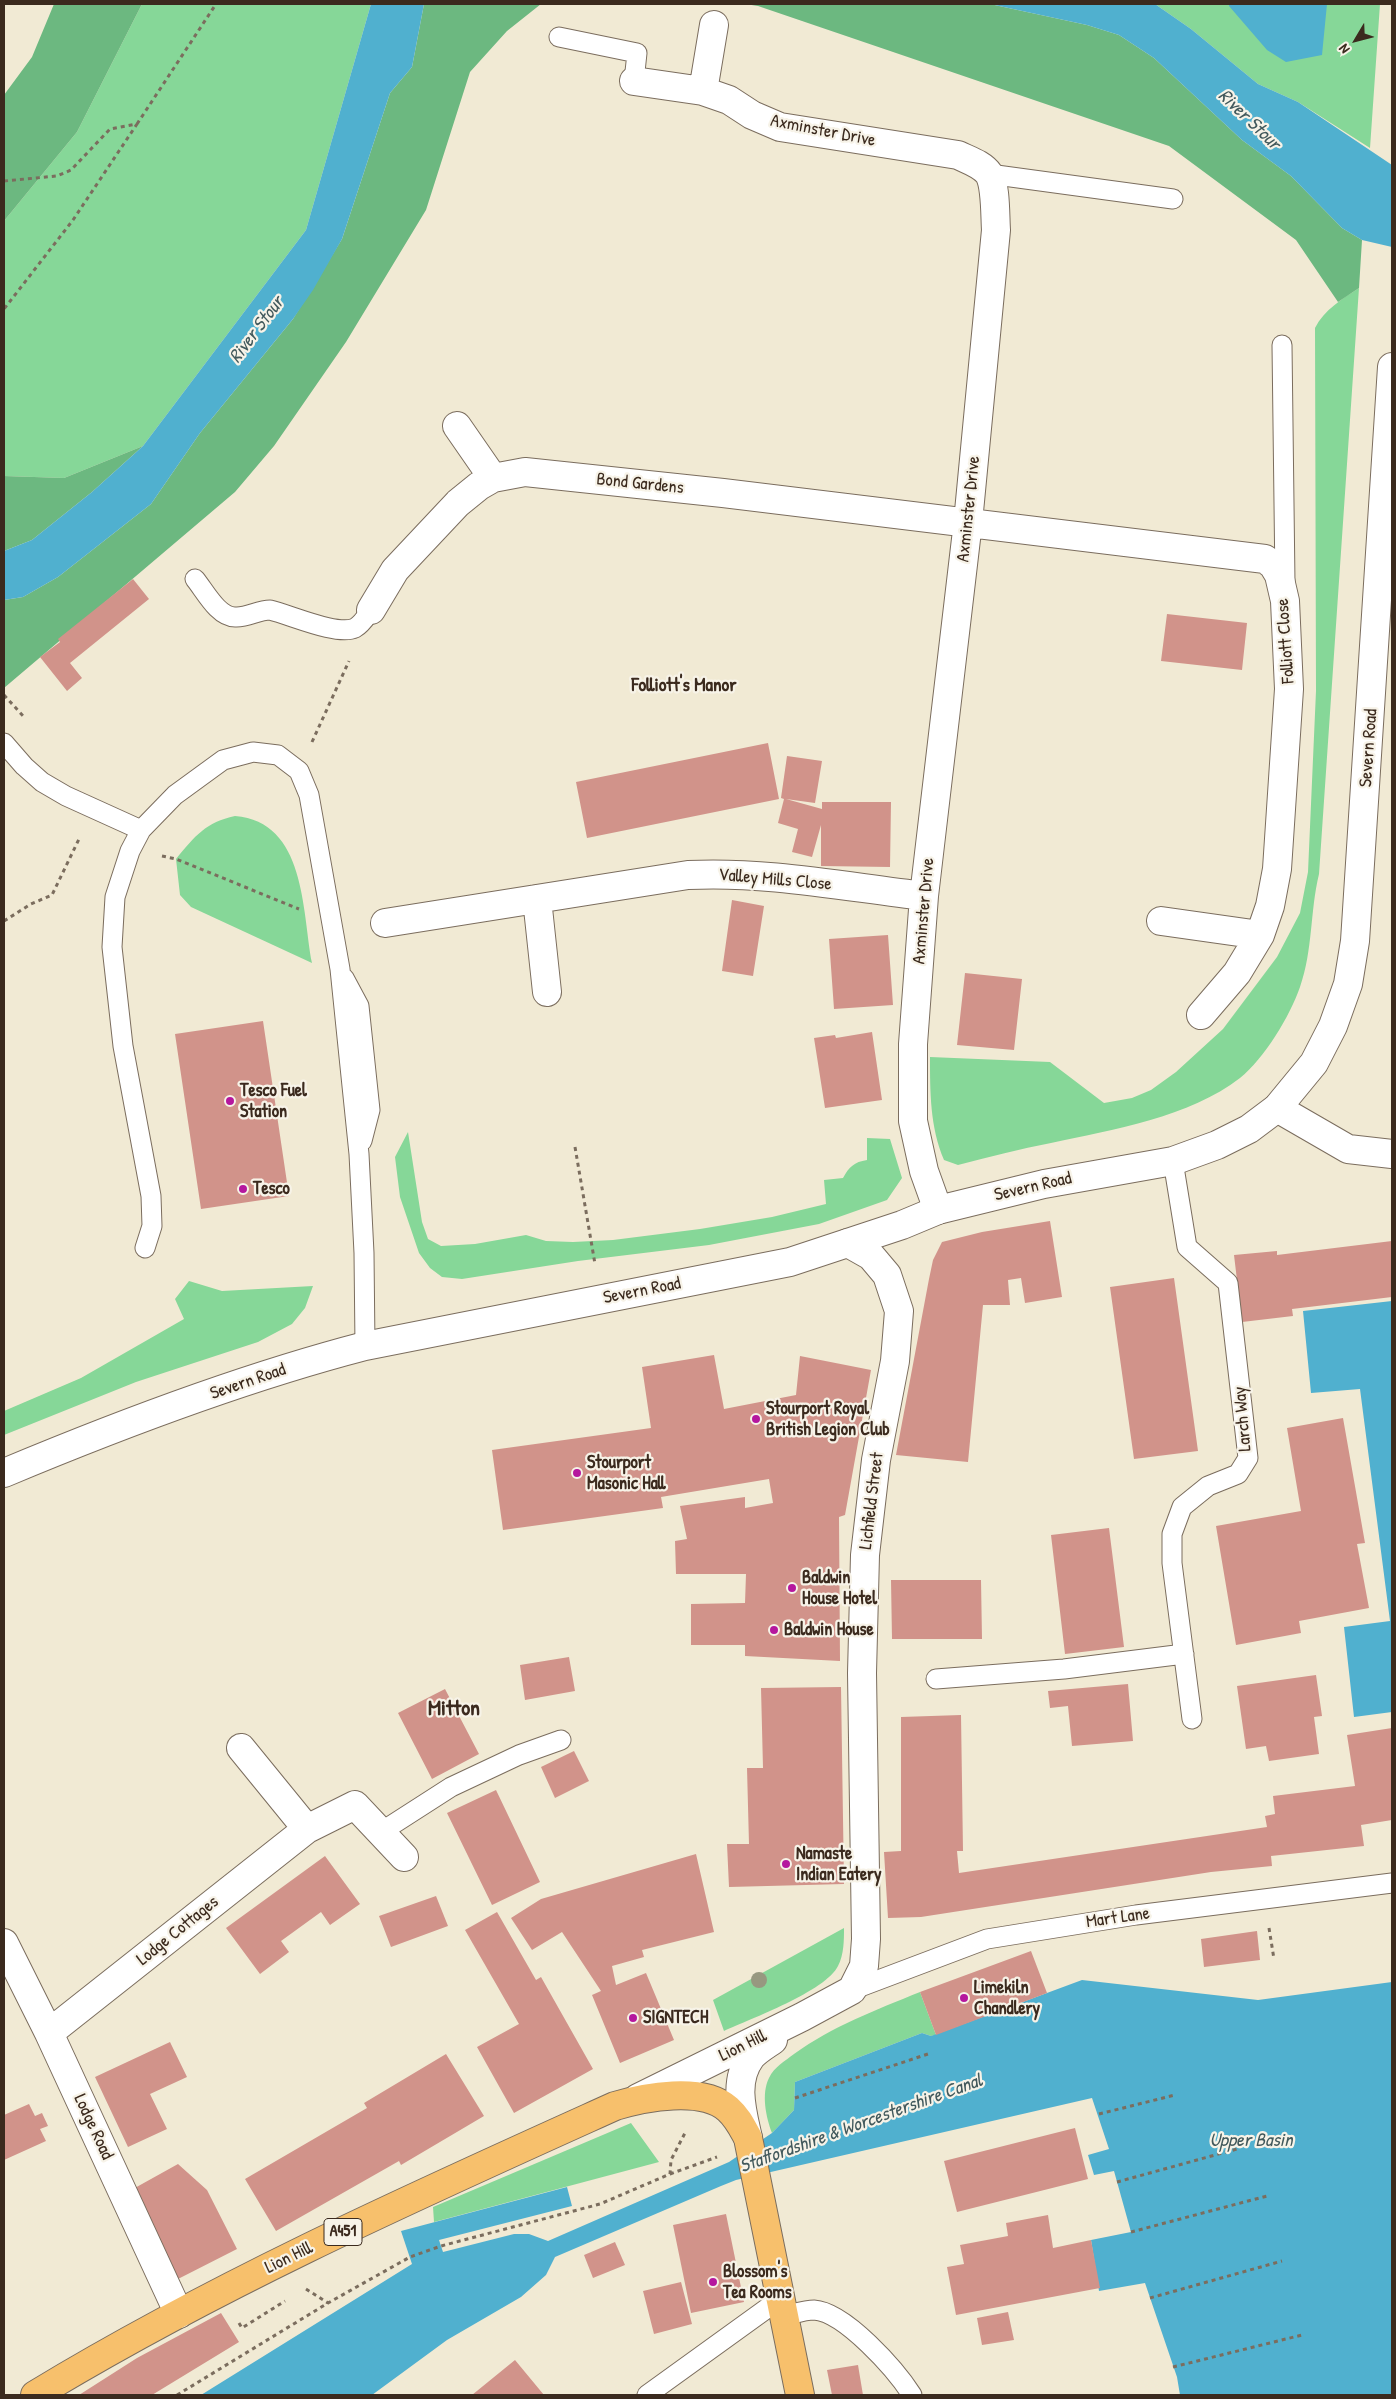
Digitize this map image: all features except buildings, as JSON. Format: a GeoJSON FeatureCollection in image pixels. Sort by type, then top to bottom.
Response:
{"type":"FeatureCollection","features":[{"type":"Feature","properties":{"kind":"main road","name":"Lion Hill"},"geometry":{"type":"LineString","coordinates":[[36,2395],[178,2314],[276,2264],[508,2154],[615,2106],[662,2095],[707,2100],[727,2108],[739,2121],[748,2138],[800,2395]]}},
{"type":"Feature","properties":{"kind":"street"},"geometry":{"type":"LineString","coordinates":[[702,91],[714,25]]}},
{"type":"Feature","properties":{"kind":"street","name":"Axminster Drive"},"geometry":{"type":"LineString","coordinates":[[634,81],[702,91],[729,100],[752,115],[780,127],[958,155],[975,163],[989,174],[995,202],[996,230],[968,522],[924,896],[912,1060],[913,1121],[923,1165],[938,1210]]}},
{"type":"Feature","properties":{"kind":"street","name":"Severn Road"},"geometry":{"type":"LineString","coordinates":[[4,1473],[82,1441],[262,1376],[365,1346],[790,1262],[938,1210],[1044,1184],[1173,1161],[1225,1141],[1249,1129],[1277,1108],[1314,1063],[1333,1026],[1348,984],[1355,942],[1392,367]]}},
{"type":"Feature","properties":{"kind":"street"},"geometry":{"type":"LineString","coordinates":[[457,426],[493,478]]}},
{"type":"Feature","properties":{"kind":"street","name":"Bond Gardens"},"geometry":{"type":"LineString","coordinates":[[371,610],[381,590],[395,570],[458,503],[479,486],[493,478],[525,472],[968,522]]}},
{"type":"Feature","properties":{"kind":"street","name":"Folliott Close"},"geometry":{"type":"LineString","coordinates":[[968,522],[1266,560],[1273,565],[1279,575],[1285,601],[1289,689],[1277,868],[1270,906],[1260,935],[1237,973],[1201,1016]]}},
{"type":"Feature","properties":{"kind":"street","name":"Valley Mills Close"},"geometry":{"type":"LineString","coordinates":[[385,922],[688,875],[730,873],[924,896]]}},
{"type":"Feature","properties":{"kind":"street"},"geometry":{"type":"LineString","coordinates":[[537,899],[547,992]]}},
{"type":"Feature","properties":{"kind":"street"},"geometry":{"type":"LineString","coordinates":[[1161,921],[1260,935]]}},
{"type":"Feature","properties":{"kind":"street"},"geometry":{"type":"LineString","coordinates":[[1277,1108],[1348,1149],[1392,1154]]}},
{"type":"Feature","properties":{"kind":"street","name":"Lichfield Street"},"geometry":{"type":"LineString","coordinates":[[848,1243],[871,1256],[887,1275],[899,1311],[895,1361],[876,1460],[865,1555],[862,1682],[866,1939],[864,1966],[852,1990]]}},
{"type":"Feature","properties":{"kind":"street"},"geometry":{"type":"LineString","coordinates":[[241,1748],[306,1829]]}},
{"type":"Feature","properties":{"kind":"street","name":"Lodge Cottages"},"geometry":{"type":"LineString","coordinates":[[50,2033],[306,1829],[354,1806],[404,1857]]}},
{"type":"Feature","properties":{"kind":"street","name":"Lodge Road"},"geometry":{"type":"LineString","coordinates":[[4,1943],[50,2033],[178,2314]]}},
{"type":"Feature","properties":{"kind":"street","name":"Lion Hill"},"geometry":{"type":"LineString","coordinates":[[632,2101],[802,2017],[852,1990]]}},
{"type":"Feature","properties":{"kind":"street"},"geometry":{"type":"LineString","coordinates":[[748,2138],[740,2103],[743,2072],[752,2056],[802,2017]]}},
{"type":"Feature","properties":{"kind":"lane"},"geometry":{"type":"LineString","coordinates":[[559,37],[637,53],[634,81]]}},
{"type":"Feature","properties":{"kind":"lane"},"geometry":{"type":"LineString","coordinates":[[989,174],[1173,199]]}},
{"type":"Feature","properties":{"kind":"lane"},"geometry":{"type":"LineString","coordinates":[[1282,345],[1285,601]]}},
{"type":"Feature","properties":{"kind":"lane"},"geometry":{"type":"LineString","coordinates":[[195,579],[217,608],[228,616],[236,618],[260,610],[270,610],[342,631],[354,628],[362,623],[371,610]]}},
{"type":"Feature","properties":{"kind":"lane"},"geometry":{"type":"LineString","coordinates":[[4,743],[42,782],[66,796],[141,830]]}},
{"type":"Feature","properties":{"kind":"lane"},"geometry":{"type":"LineString","coordinates":[[145,1248],[152,1226],[151,1196],[123,1046],[112,947],[115,897],[130,851],[141,830],[175,795],[223,760],[253,752],[278,755],[299,771],[309,795],[340,969],[359,1154],[364,1253],[365,1346]]}},
{"type":"Feature","properties":{"kind":"lane","name":"Larch Way"},"geometry":{"type":"LineString","coordinates":[[1173,1161],[1187,1247],[1228,1283],[1248,1458],[1238,1474],[1208,1486],[1182,1507],[1172,1534],[1172,1563],[1192,1719]]}},
{"type":"Feature","properties":{"kind":"lane"},"geometry":{"type":"LineString","coordinates":[[936,1679],[1064,1669],[1184,1654]]}},
{"type":"Feature","properties":{"kind":"lane"},"geometry":{"type":"LineString","coordinates":[[381,1832],[451,1787],[519,1755],[561,1740]]}},
{"type":"Feature","properties":{"kind":"lane","name":"Mart Lane"},"geometry":{"type":"LineString","coordinates":[[852,1990],[987,1938],[1136,1915],[1392,1882]]}},
{"type":"Feature","properties":{"kind":"lane"},"geometry":{"type":"LineString","coordinates":[[647,2395],[782,2308],[815,2310],[838,2320],[873,2347],[901,2378],[912,2395]]}},
{"type":"Feature","properties":{"kind":"path"},"geometry":{"type":"LineString","coordinates":[[4,309],[73,220],[216,4]]}},
{"type":"Feature","properties":{"kind":"path"},"geometry":{"type":"LineString","coordinates":[[4,181],[57,176],[70,170],[110,129],[136,124]]}},
{"type":"Feature","properties":{"kind":"path"},"geometry":{"type":"LineString","coordinates":[[299,771],[371,610]]}},
{"type":"Feature","properties":{"kind":"path"},"geometry":{"type":"LineString","coordinates":[[4,695],[28,722]]}},
{"type":"Feature","properties":{"kind":"path"},"geometry":{"type":"LineString","coordinates":[[81,835],[130,851],[176,859],[303,911]]}},
{"type":"Feature","properties":{"kind":"path"},"geometry":{"type":"LineString","coordinates":[[4,922],[32,904],[52,895]]}},
{"type":"Feature","properties":{"kind":"path"},"geometry":{"type":"LineString","coordinates":[[575,1147],[601,1300]]}},
{"type":"Feature","properties":{"kind":"path"},"geometry":{"type":"LineString","coordinates":[[795,2098],[931,2053]]}},
{"type":"Feature","properties":{"kind":"path"},"geometry":{"type":"LineString","coordinates":[[1098,2114],[1175,2095]]}},
{"type":"Feature","properties":{"kind":"path"},"geometry":{"type":"LineString","coordinates":[[1117,2182],[1237,2150]]}},
{"type":"Feature","properties":{"kind":"path"},"geometry":{"type":"LineString","coordinates":[[177,2395],[328,2303],[410,2257],[440,2246],[600,2204],[670,2174],[719,2157],[722,2161]]}},
{"type":"Feature","properties":{"kind":"path"},"geometry":{"type":"LineString","coordinates":[[670,2174],[671,2160]]}},
{"type":"Feature","properties":{"kind":"path"},"geometry":{"type":"LineString","coordinates":[[1131,2232],[1267,2196]]}},
{"type":"Feature","properties":{"kind":"path"},"geometry":{"type":"LineString","coordinates":[[1150,2298],[1282,2261]]}},
{"type":"Feature","properties":{"kind":"path"},"geometry":{"type":"LineString","coordinates":[[298,2294],[306,2289],[328,2303]]}},
{"type":"Feature","properties":{"kind":"path"},"geometry":{"type":"LineString","coordinates":[[242,2328],[290,2298]]}},
{"type":"Feature","properties":{"kind":"path"},"geometry":{"type":"LineString","coordinates":[[1174,2367],[1302,2335]]}},
{"type":"Feature","properties":{"kind":"green space"},"geometry":{"type":"Polygon","coordinates":[[[54,4],[142,4],[77,132],[4,221],[4,95],[32,57],[54,4]]]}},
{"type":"Feature","properties":{"kind":"green space"},"geometry":{"type":"Polygon","coordinates":[[[142,4],[371,4],[306,230],[143,446],[64,478],[4,476],[4,221],[77,132],[142,4]]]}},
{"type":"Feature","properties":{"kind":"green space"},"geometry":{"type":"Polygon","coordinates":[[[424,4],[541,4],[507,31],[470,72],[426,210],[346,342],[274,446],[235,492],[4,688],[4,600],[23,597],[58,577],[151,504],[200,433],[293,319],[342,239],[390,93],[412,67],[424,4]]]}},
{"type":"Feature","properties":{"kind":"green space"},"geometry":{"type":"Polygon","coordinates":[[[745,4],[990,4],[1087,25],[1119,35],[1154,58],[1242,140],[1291,176],[1342,228],[1362,240],[1359,288],[1338,302],[1296,240],[1169,146],[758,6],[745,4]]]}},
{"type":"Feature","properties":{"kind":"green space"},"geometry":{"type":"Polygon","coordinates":[[[1155,4],[1380,4],[1370,148],[1298,102],[1258,84],[1191,29],[1155,4]]]}},
{"type":"Feature","properties":{"kind":"green space"},"geometry":{"type":"Polygon","coordinates":[[[1359,288],[1319,874],[1307,959],[1300,987],[1290,1011],[1267,1049],[1249,1070],[1220,1091],[1198,1103],[1124,1127],[1016,1150],[958,1165],[944,1160],[933,1122],[930,1057],[1050,1062],[1104,1103],[1132,1098],[1151,1090],[1176,1072],[1223,1029],[1277,957],[1300,913],[1308,872],[1316,691],[1315,328],[1328,310],[1359,288]]]}},
{"type":"Feature","properties":{"kind":"green space"},"geometry":{"type":"Polygon","coordinates":[[[143,446],[92,492],[32,540],[4,551],[4,476],[64,478],[143,446]]]}},
{"type":"Feature","properties":{"kind":"green space"},"geometry":{"type":"Polygon","coordinates":[[[235,816],[258,822],[276,834],[288,851],[302,895],[312,963],[191,907],[180,895],[176,859],[202,831],[216,822],[235,816]]]}},
{"type":"Feature","properties":{"kind":"green space"},"geometry":{"type":"Polygon","coordinates":[[[408,1132],[422,1222],[428,1239],[441,1246],[475,1244],[526,1235],[546,1241],[613,1240],[700,1229],[772,1217],[826,1204],[824,1180],[843,1178],[852,1166],[867,1160],[867,1138],[890,1139],[902,1178],[887,1200],[819,1224],[709,1245],[578,1261],[462,1279],[442,1277],[430,1268],[419,1253],[400,1197],[395,1157],[408,1132]]]}},
{"type":"Feature","properties":{"kind":"green space"},"geometry":{"type":"Polygon","coordinates":[[[189,1281],[222,1291],[313,1286],[305,1308],[292,1324],[258,1342],[136,1382],[4,1435],[4,1411],[81,1378],[184,1319],[175,1299],[189,1281]]]}},
{"type":"Feature","properties":{"kind":"green space"},"geometry":{"type":"Polygon","coordinates":[[[844,1928],[841,1957],[838,1966],[831,1975],[804,1994],[724,2031],[713,2000],[844,1928]]]}},
{"type":"Feature","properties":{"kind":"green space"},"geometry":{"type":"Polygon","coordinates":[[[920,1992],[936,2035],[931,2036],[922,2033],[795,2082],[794,2110],[772,2133],[766,2113],[765,2091],[771,2074],[777,2067],[809,2044],[839,2027],[920,1992]]]}},
{"type":"Feature","properties":{"kind":"green space"},"geometry":{"type":"Polygon","coordinates":[[[631,2123],[659,2162],[434,2222],[433,2207],[631,2123]]]}},
{"type":"Feature","properties":{"kind":"water","name":"River Stour"},"geometry":{"type":"Polygon","coordinates":[[[371,4],[424,4],[412,67],[390,93],[342,239],[313,290],[293,319],[200,433],[151,504],[58,577],[23,597],[4,600],[4,551],[32,540],[92,492],[143,446],[306,230],[371,4]]]}},
{"type":"Feature","properties":{"kind":"water","name":"River Stour"},"geometry":{"type":"Polygon","coordinates":[[[990,4],[1155,4],[1191,29],[1258,84],[1298,102],[1392,165],[1392,247],[1362,240],[1342,228],[1291,176],[1242,140],[1154,58],[1119,35],[1087,25],[990,4]]]}},
{"type":"Feature","properties":{"kind":"water"},"geometry":{"type":"Polygon","coordinates":[[[1229,4],[1327,4],[1322,55],[1286,62],[1267,50],[1229,4]]]}},
{"type":"Feature","properties":{"kind":"water"},"geometry":{"type":"Polygon","coordinates":[[[1392,1301],[1392,1712],[1354,1717],[1344,1627],[1390,1621],[1360,1389],[1311,1393],[1303,1311],[1392,1301]]]}},
{"type":"Feature","properties":{"kind":"water","name":"Upper Basin"},"geometry":{"type":"Polygon","coordinates":[[[1082,1980],[1258,2000],[1392,1982],[1392,2395],[1180,2395],[1177,2377],[1145,2283],[1099,2291],[1091,2240],[1131,2232],[1114,2171],[1094,2175],[1088,2155],[1109,2149],[1092,2098],[736,2180],[721,2186],[555,2257],[546,2275],[521,2297],[447,2340],[372,2395],[201,2395],[412,2264],[401,2231],[567,2187],[572,2206],[439,2240],[443,2252],[514,2234],[529,2234],[548,2241],[729,2162],[772,2133],[794,2110],[795,2082],[922,2033],[931,2036],[1082,1980]]]}},
{"type":"Feature","properties":{"kind":"place","name":"Tesco Fuel Station"},"geometry":{"type":"Point","coordinates":[230,1101]}},
{"type":"Feature","properties":{"kind":"place","name":"Tesco"},"geometry":{"type":"Point","coordinates":[243,1189]}},
{"type":"Feature","properties":{"kind":"place","name":"Stourport Royal British Legion Club"},"geometry":{"type":"Point","coordinates":[756,1419]}},
{"type":"Feature","properties":{"kind":"place","name":"Stourport Masonic Hall"},"geometry":{"type":"Point","coordinates":[577,1473]}},
{"type":"Feature","properties":{"kind":"place","name":"Baldwin House Hotel"},"geometry":{"type":"Point","coordinates":[792,1588]}},
{"type":"Feature","properties":{"kind":"place","name":"Baldwin House"},"geometry":{"type":"Point","coordinates":[774,1630]}},
{"type":"Feature","properties":{"kind":"place","name":"Namaste Indian Eatery"},"geometry":{"type":"Point","coordinates":[786,1864]}},
{"type":"Feature","properties":{"kind":"place","name":"Limekiln Chandlery"},"geometry":{"type":"Point","coordinates":[964,1998]}},
{"type":"Feature","properties":{"kind":"place","name":"SIGNTECH"},"geometry":{"type":"Point","coordinates":[633,2018]}},
{"type":"Feature","properties":{"kind":"place","name":"Blossom's Tea Rooms"},"geometry":{"type":"Point","coordinates":[713,2282]}},
{"type":"Feature","properties":{"kind":"district","name":"Folliott's Manor"},"geometry":{"type":"Point","coordinates":[684,686]}},
{"type":"Feature","properties":{"kind":"district","name":"Mitton"},"geometry":{"type":"Point","coordinates":[454,1709]}},
{"type":"Feature","properties":{"kind":"water label","name":"Staffordshire & Worcestershire Canal"},"geometry":{"type":"Point","coordinates":[861,2124]}}]}
